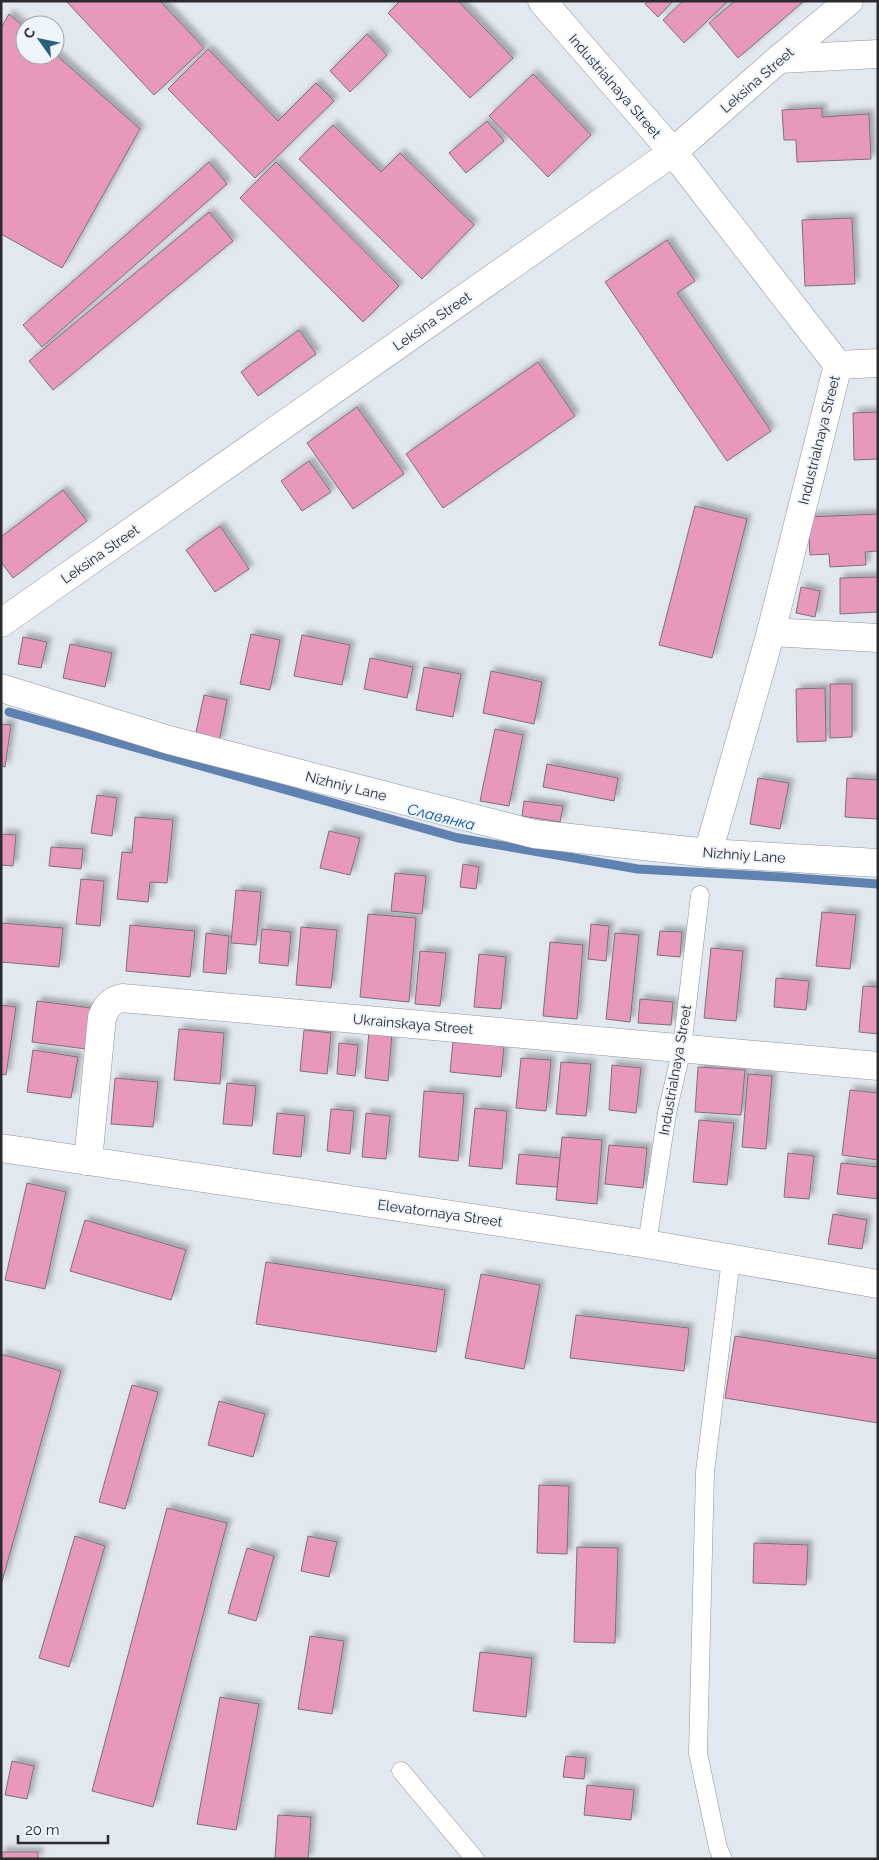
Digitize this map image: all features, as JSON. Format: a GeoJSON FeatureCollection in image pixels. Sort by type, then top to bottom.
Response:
{"type":"FeatureCollection","features":[{"type":"Feature","properties":{"kind":"street","name":"Industrialnaya Street"},"geometry":{"type":"LineString","coordinates":[[542,1],[673,152],[838,365],[771,632],[708,852]]}},
{"type":"Feature","properties":{"kind":"street","name":"Leksina Street"},"geometry":{"type":"LineString","coordinates":[[1,623],[673,152],[779,59],[849,1]]}},
{"type":"Feature","properties":{"kind":"street"},"geometry":{"type":"LineString","coordinates":[[779,59],[878,54]]}},
{"type":"Feature","properties":{"kind":"street"},"geometry":{"type":"LineString","coordinates":[[838,365],[878,363]]}},
{"type":"Feature","properties":{"kind":"street"},"geometry":{"type":"LineString","coordinates":[[771,632],[878,638]]}},
{"type":"Feature","properties":{"kind":"street","name":"Nizhniy Lane"},"geometry":{"type":"LineString","coordinates":[[1,688],[169,740],[534,834],[708,852],[878,863]]}},
{"type":"Feature","properties":{"kind":"street","name":"Ukrainskaya Street"},"geometry":{"type":"LineString","coordinates":[[88,1161],[102,1017],[106,1006],[113,1000],[122,998],[878,1066]]}},
{"type":"Feature","properties":{"kind":"street","name":"Elevatornaya Street"},"geometry":{"type":"LineString","coordinates":[[1,1148],[647,1244],[878,1284]]}},
{"type":"Feature","properties":{"kind":"lane","name":"Industrialnaya Street"},"geometry":{"type":"LineString","coordinates":[[647,1244],[667,1113],[682,1048],[700,894]]}},
{"type":"Feature","properties":{"kind":"lane"},"geometry":{"type":"LineString","coordinates":[[723,1859],[718,1848],[698,1753],[705,1472],[731,1258]]}},
{"type":"Feature","properties":{"kind":"lane"},"geometry":{"type":"LineString","coordinates":[[401,1771],[475,1859]]}},
{"type":"Feature","properties":{"kind":"building"},"geometry":{"type":"Polygon","coordinates":[[[66,1],[160,1],[204,48],[154,95],[66,1]]]}},
{"type":"Feature","properties":{"kind":"building"},"geometry":{"type":"Polygon","coordinates":[[[400,1],[458,1],[513,58],[470,98],[388,13],[400,1]]]}},
{"type":"Feature","properties":{"kind":"building"},"geometry":{"type":"Polygon","coordinates":[[[648,1],[673,1],[658,17],[645,4],[648,1]]]}},
{"type":"Feature","properties":{"kind":"building"},"geometry":{"type":"Polygon","coordinates":[[[683,1],[728,1],[684,43],[663,20],[683,1]]]}},
{"type":"Feature","properties":{"kind":"building"},"geometry":{"type":"Polygon","coordinates":[[[735,1],[804,1],[738,58],[709,23],[735,1]]]}},
{"type":"Feature","properties":{"kind":"building"},"geometry":{"type":"Polygon","coordinates":[[[9,14],[15,19],[15,65],[65,65],[65,63],[140,129],[62,268],[1,234],[1,28],[9,14]]]}},
{"type":"Feature","properties":{"kind":"building"},"geometry":{"type":"Polygon","coordinates":[[[367,34],[387,55],[350,92],[330,71],[367,34]]]}},
{"type":"Feature","properties":{"kind":"building"},"geometry":{"type":"Polygon","coordinates":[[[208,49],[278,121],[316,83],[334,101],[255,178],[168,89],[208,49]]]}},
{"type":"Feature","properties":{"kind":"building"},"geometry":{"type":"Polygon","coordinates":[[[533,74],[591,135],[548,177],[489,116],[533,74]]]}},
{"type":"Feature","properties":{"kind":"building"},"geometry":{"type":"Polygon","coordinates":[[[822,108],[822,117],[869,114],[871,159],[797,162],[796,140],[784,140],[782,110],[822,108]]]}},
{"type":"Feature","properties":{"kind":"building"},"geometry":{"type":"Polygon","coordinates":[[[487,121],[504,141],[466,173],[449,153],[487,121]]]}},
{"type":"Feature","properties":{"kind":"building"},"geometry":{"type":"Polygon","coordinates":[[[333,125],[381,172],[400,153],[474,225],[422,279],[299,159],[333,125]]]}},
{"type":"Feature","properties":{"kind":"building"},"geometry":{"type":"Polygon","coordinates":[[[209,162],[227,184],[42,347],[23,325],[209,162]]]}},
{"type":"Feature","properties":{"kind":"building"},"geometry":{"type":"Polygon","coordinates":[[[276,162],[399,286],[363,322],[240,198],[276,162]]]}},
{"type":"Feature","properties":{"kind":"building"},"geometry":{"type":"Polygon","coordinates":[[[209,212],[233,241],[53,390],[29,361],[209,212]]]}},
{"type":"Feature","properties":{"kind":"building"},"geometry":{"type":"Polygon","coordinates":[[[852,218],[855,284],[805,286],[802,220],[852,218]]]}},
{"type":"Feature","properties":{"kind":"building"},"geometry":{"type":"Polygon","coordinates":[[[667,240],[695,281],[677,293],[771,431],[727,461],[605,282],[667,240]]]}},
{"type":"Feature","properties":{"kind":"building"},"geometry":{"type":"Polygon","coordinates":[[[299,330],[316,354],[258,396],[241,372],[299,330]]]}},
{"type":"Feature","properties":{"kind":"building"},"geometry":{"type":"Polygon","coordinates":[[[538,362],[575,416],[443,508],[406,454],[538,362]]]}},
{"type":"Feature","properties":{"kind":"building"},"geometry":{"type":"Polygon","coordinates":[[[357,407],[404,474],[353,509],[307,443],[357,407]]]}},
{"type":"Feature","properties":{"kind":"building"},"geometry":{"type":"Polygon","coordinates":[[[878,412],[878,459],[854,460],[853,413],[878,412]]]}},
{"type":"Feature","properties":{"kind":"building"},"geometry":{"type":"Polygon","coordinates":[[[309,461],[331,492],[302,511],[281,481],[309,461]]]}},
{"type":"Feature","properties":{"kind":"building"},"geometry":{"type":"Polygon","coordinates":[[[63,490],[87,521],[13,578],[1,562],[1,537],[63,490]]]}},
{"type":"Feature","properties":{"kind":"building"},"geometry":{"type":"Polygon","coordinates":[[[695,506],[747,519],[712,658],[659,645],[695,506]]]}},
{"type":"Feature","properties":{"kind":"building"},"geometry":{"type":"Polygon","coordinates":[[[878,514],[878,551],[865,552],[866,565],[830,567],[829,554],[810,555],[808,517],[878,514]]]}},
{"type":"Feature","properties":{"kind":"building"},"geometry":{"type":"Polygon","coordinates":[[[220,526],[249,569],[215,592],[186,550],[220,526]]]}},
{"type":"Feature","properties":{"kind":"building"},"geometry":{"type":"Polygon","coordinates":[[[878,577],[878,612],[840,614],[840,578],[878,577]]]}},
{"type":"Feature","properties":{"kind":"building"},"geometry":{"type":"Polygon","coordinates":[[[801,587],[820,591],[815,617],[796,613],[801,587]]]}},
{"type":"Feature","properties":{"kind":"building"},"geometry":{"type":"Polygon","coordinates":[[[251,634],[280,640],[270,690],[240,684],[251,634]]]}},
{"type":"Feature","properties":{"kind":"building"},"geometry":{"type":"Polygon","coordinates":[[[302,635],[350,645],[342,685],[294,676],[302,635]]]}},
{"type":"Feature","properties":{"kind":"building"},"geometry":{"type":"Polygon","coordinates":[[[23,637],[47,642],[41,668],[18,664],[23,637]]]}},
{"type":"Feature","properties":{"kind":"building"},"geometry":{"type":"Polygon","coordinates":[[[70,644],[112,653],[105,687],[63,678],[70,644]]]}},
{"type":"Feature","properties":{"kind":"building"},"geometry":{"type":"Polygon","coordinates":[[[370,658],[413,667],[407,698],[364,689],[370,658]]]}},
{"type":"Feature","properties":{"kind":"building"},"geometry":{"type":"Polygon","coordinates":[[[424,667],[461,674],[453,717],[416,710],[424,667]]]}},
{"type":"Feature","properties":{"kind":"building"},"geometry":{"type":"Polygon","coordinates":[[[491,671],[542,682],[534,724],[483,713],[491,671]]]}},
{"type":"Feature","properties":{"kind":"building"},"geometry":{"type":"Polygon","coordinates":[[[830,684],[852,684],[852,737],[830,738],[830,684]]]}},
{"type":"Feature","properties":{"kind":"building"},"geometry":{"type":"Polygon","coordinates":[[[825,688],[826,741],[797,742],[796,689],[825,688]]]}},
{"type":"Feature","properties":{"kind":"building"},"geometry":{"type":"Polygon","coordinates":[[[204,695],[227,700],[219,742],[195,737],[204,695]]]}},
{"type":"Feature","properties":{"kind":"building"},"geometry":{"type":"Polygon","coordinates":[[[1,724],[11,725],[5,767],[1,766],[1,724]]]}},
{"type":"Feature","properties":{"kind":"building"},"geometry":{"type":"Polygon","coordinates":[[[495,729],[523,735],[509,806],[480,801],[495,729]]]}},
{"type":"Feature","properties":{"kind":"building"},"geometry":{"type":"Polygon","coordinates":[[[547,764],[618,778],[614,801],[543,787],[547,764]]]}},
{"type":"Feature","properties":{"kind":"building"},"geometry":{"type":"Polygon","coordinates":[[[758,778],[789,783],[780,829],[750,824],[758,778]]]}},
{"type":"Feature","properties":{"kind":"building"},"geometry":{"type":"Polygon","coordinates":[[[847,778],[878,780],[878,819],[845,817],[847,778]]]}},
{"type":"Feature","properties":{"kind":"building"},"geometry":{"type":"Polygon","coordinates":[[[97,795],[117,798],[112,836],[91,833],[97,795]]]}},
{"type":"Feature","properties":{"kind":"building"},"geometry":{"type":"Polygon","coordinates":[[[524,801],[563,806],[560,822],[522,816],[524,801]]]}},
{"type":"Feature","properties":{"kind":"building"},"geometry":{"type":"Polygon","coordinates":[[[135,817],[173,820],[167,883],[150,882],[148,902],[117,899],[122,852],[132,853],[135,817]]]}},
{"type":"Feature","properties":{"kind":"building"},"geometry":{"type":"Polygon","coordinates":[[[329,831],[360,838],[350,875],[320,868],[329,831]]]}},
{"type":"Feature","properties":{"kind":"building"},"geometry":{"type":"Polygon","coordinates":[[[1,834],[16,835],[13,866],[1,865],[1,834]]]}},
{"type":"Feature","properties":{"kind":"building"},"geometry":{"type":"Polygon","coordinates":[[[51,847],[83,849],[81,869],[49,866],[51,847]]]}},
{"type":"Feature","properties":{"kind":"building"},"geometry":{"type":"Polygon","coordinates":[[[463,864],[479,867],[476,889],[460,887],[463,864]]]}},
{"type":"Feature","properties":{"kind":"building"},"geometry":{"type":"Polygon","coordinates":[[[395,873],[426,876],[422,914],[391,911],[395,873]]]}},
{"type":"Feature","properties":{"kind":"building"},"geometry":{"type":"Polygon","coordinates":[[[81,879],[104,881],[100,926],[76,924],[81,879]]]}},
{"type":"Feature","properties":{"kind":"building"},"geometry":{"type":"Polygon","coordinates":[[[236,890],[261,892],[256,945],[231,943],[236,890]]]}},
{"type":"Feature","properties":{"kind":"building"},"geometry":{"type":"Polygon","coordinates":[[[822,912],[856,915],[850,969],[816,966],[822,912]]]}},
{"type":"Feature","properties":{"kind":"building"},"geometry":{"type":"Polygon","coordinates":[[[368,914],[416,918],[409,1002],[360,997],[368,914]]]}},
{"type":"Feature","properties":{"kind":"building"},"geometry":{"type":"Polygon","coordinates":[[[1,923],[63,928],[59,967],[1,962],[1,923]]]}},
{"type":"Feature","properties":{"kind":"building"},"geometry":{"type":"Polygon","coordinates":[[[591,924],[609,926],[606,961],[588,959],[591,924]]]}},
{"type":"Feature","properties":{"kind":"building"},"geometry":{"type":"Polygon","coordinates":[[[130,925],[195,931],[190,977],[126,971],[130,925]]]}},
{"type":"Feature","properties":{"kind":"building"},"geometry":{"type":"Polygon","coordinates":[[[301,927],[337,930],[331,988],[296,985],[301,927]]]}},
{"type":"Feature","properties":{"kind":"building"},"geometry":{"type":"Polygon","coordinates":[[[262,929],[291,932],[288,966],[259,963],[262,929]]]}},
{"type":"Feature","properties":{"kind":"building"},"geometry":{"type":"Polygon","coordinates":[[[660,931],[682,932],[680,957],[657,955],[660,931]]]}},
{"type":"Feature","properties":{"kind":"building"},"geometry":{"type":"Polygon","coordinates":[[[206,933],[229,936],[226,974],[203,972],[206,933]]]}},
{"type":"Feature","properties":{"kind":"building"},"geometry":{"type":"Polygon","coordinates":[[[615,933],[639,935],[630,1022],[606,1019],[615,933]]]}},
{"type":"Feature","properties":{"kind":"building"},"geometry":{"type":"Polygon","coordinates":[[[550,942],[583,945],[577,1019],[543,1016],[550,942]]]}},
{"type":"Feature","properties":{"kind":"building"},"geometry":{"type":"Polygon","coordinates":[[[711,948],[743,951],[736,1021],[704,1018],[711,948]]]}},
{"type":"Feature","properties":{"kind":"building"},"geometry":{"type":"Polygon","coordinates":[[[420,951],[446,953],[440,1006],[415,1004],[420,951]]]}},
{"type":"Feature","properties":{"kind":"building"},"geometry":{"type":"Polygon","coordinates":[[[479,954],[506,957],[501,1009],[474,1007],[479,954]]]}},
{"type":"Feature","properties":{"kind":"building"},"geometry":{"type":"Polygon","coordinates":[[[776,978],[809,981],[806,1010],[774,1007],[776,978]]]}},
{"type":"Feature","properties":{"kind":"building"},"geometry":{"type":"Polygon","coordinates":[[[863,986],[878,987],[878,1034],[859,1032],[863,986]]]}},
{"type":"Feature","properties":{"kind":"building"},"geometry":{"type":"Polygon","coordinates":[[[640,999],[673,1002],[671,1025],[638,1023],[640,999]]]}},
{"type":"Feature","properties":{"kind":"building"},"geometry":{"type":"Polygon","coordinates":[[[37,1001],[91,1008],[86,1049],[32,1042],[37,1001]]]}},
{"type":"Feature","properties":{"kind":"building"},"geometry":{"type":"Polygon","coordinates":[[[1,1005],[16,1007],[6,1075],[1,1074],[1,1005]]]}},
{"type":"Feature","properties":{"kind":"building"},"geometry":{"type":"Polygon","coordinates":[[[179,1029],[224,1033],[220,1084],[174,1080],[179,1029]]]}},
{"type":"Feature","properties":{"kind":"building"},"geometry":{"type":"Polygon","coordinates":[[[304,1030],[331,1033],[327,1074],[300,1071],[304,1030]]]}},
{"type":"Feature","properties":{"kind":"building"},"geometry":{"type":"Polygon","coordinates":[[[369,1031],[392,1033],[388,1081],[365,1078],[369,1031]]]}},
{"type":"Feature","properties":{"kind":"building"},"geometry":{"type":"Polygon","coordinates":[[[453,1042],[504,1046],[501,1077],[450,1072],[453,1042]]]}},
{"type":"Feature","properties":{"kind":"building"},"geometry":{"type":"Polygon","coordinates":[[[339,1043],[358,1045],[355,1076],[337,1074],[339,1043]]]}},
{"type":"Feature","properties":{"kind":"building"},"geometry":{"type":"Polygon","coordinates":[[[33,1050],[78,1057],[71,1098],[27,1092],[33,1050]]]}},
{"type":"Feature","properties":{"kind":"building"},"geometry":{"type":"Polygon","coordinates":[[[521,1058],[551,1060],[546,1111],[516,1108],[521,1058]]]}},
{"type":"Feature","properties":{"kind":"building"},"geometry":{"type":"Polygon","coordinates":[[[561,1062],[591,1064],[586,1116],[556,1114],[561,1062]]]}},
{"type":"Feature","properties":{"kind":"building"},"geometry":{"type":"Polygon","coordinates":[[[612,1065],[641,1068],[636,1113],[609,1110],[612,1065]]]}},
{"type":"Feature","properties":{"kind":"building"},"geometry":{"type":"Polygon","coordinates":[[[698,1067],[745,1070],[741,1115],[695,1112],[698,1067]]]}},
{"type":"Feature","properties":{"kind":"building"},"geometry":{"type":"Polygon","coordinates":[[[748,1074],[772,1076],[766,1149],[742,1147],[748,1074]]]}},
{"type":"Feature","properties":{"kind":"building"},"geometry":{"type":"Polygon","coordinates":[[[115,1078],[158,1082],[153,1127],[111,1124],[115,1078]]]}},
{"type":"Feature","properties":{"kind":"building"},"geometry":{"type":"Polygon","coordinates":[[[227,1083],[256,1086],[252,1126],[223,1124],[227,1083]]]}},
{"type":"Feature","properties":{"kind":"building"},"geometry":{"type":"Polygon","coordinates":[[[850,1090],[878,1093],[878,1160],[842,1155],[850,1090]]]}},
{"type":"Feature","properties":{"kind":"building"},"geometry":{"type":"Polygon","coordinates":[[[424,1091],[464,1094],[458,1161],[419,1157],[424,1091]]]}},
{"type":"Feature","properties":{"kind":"building"},"geometry":{"type":"Polygon","coordinates":[[[475,1108],[507,1111],[502,1169],[469,1166],[475,1108]]]}},
{"type":"Feature","properties":{"kind":"building"},"geometry":{"type":"Polygon","coordinates":[[[331,1109],[354,1111],[350,1154],[327,1151],[331,1109]]]}},
{"type":"Feature","properties":{"kind":"building"},"geometry":{"type":"Polygon","coordinates":[[[277,1113],[305,1116],[301,1157],[273,1154],[277,1113]]]}},
{"type":"Feature","properties":{"kind":"building"},"geometry":{"type":"Polygon","coordinates":[[[366,1113],[390,1116],[386,1159],[362,1157],[366,1113]]]}},
{"type":"Feature","properties":{"kind":"building"},"geometry":{"type":"Polygon","coordinates":[[[699,1120],[734,1123],[727,1185],[693,1182],[699,1120]]]}},
{"type":"Feature","properties":{"kind":"building"},"geometry":{"type":"Polygon","coordinates":[[[562,1137],[602,1140],[597,1204],[556,1200],[562,1137]]]}},
{"type":"Feature","properties":{"kind":"building"},"geometry":{"type":"Polygon","coordinates":[[[609,1145],[647,1148],[643,1188],[605,1184],[609,1145]]]}},
{"type":"Feature","properties":{"kind":"building"},"geometry":{"type":"Polygon","coordinates":[[[788,1153],[814,1156],[809,1199],[784,1197],[788,1153]]]}},
{"type":"Feature","properties":{"kind":"building"},"geometry":{"type":"Polygon","coordinates":[[[519,1154],[560,1158],[557,1187],[516,1184],[519,1154]]]}},
{"type":"Feature","properties":{"kind":"building"},"geometry":{"type":"Polygon","coordinates":[[[841,1163],[878,1167],[878,1199],[837,1194],[841,1163]]]}},
{"type":"Feature","properties":{"kind":"building"},"geometry":{"type":"Polygon","coordinates":[[[27,1183],[66,1192],[45,1289],[5,1280],[27,1183]]]}},
{"type":"Feature","properties":{"kind":"building"},"geometry":{"type":"Polygon","coordinates":[[[833,1214],[867,1220],[862,1249],[828,1244],[833,1214]]]}},
{"type":"Feature","properties":{"kind":"building"},"geometry":{"type":"Polygon","coordinates":[[[85,1220],[186,1250],[171,1300],[70,1271],[85,1220]]]}},
{"type":"Feature","properties":{"kind":"building"},"geometry":{"type":"Polygon","coordinates":[[[266,1262],[445,1290],[436,1352],[256,1324],[266,1262]]]}},
{"type":"Feature","properties":{"kind":"building"},"geometry":{"type":"Polygon","coordinates":[[[481,1274],[540,1285],[524,1369],[465,1358],[481,1274]]]}},
{"type":"Feature","properties":{"kind":"building"},"geometry":{"type":"Polygon","coordinates":[[[576,1315],[689,1328],[684,1371],[570,1358],[576,1315]]]}},
{"type":"Feature","properties":{"kind":"building"},"geometry":{"type":"Polygon","coordinates":[[[735,1336],[878,1359],[878,1423],[725,1398],[735,1336]]]}},
{"type":"Feature","properties":{"kind":"building"},"geometry":{"type":"Polygon","coordinates":[[[1,1354],[61,1371],[1,1585],[1,1354]]]}},
{"type":"Feature","properties":{"kind":"building"},"geometry":{"type":"Polygon","coordinates":[[[132,1385],[158,1392],[125,1509],[99,1502],[132,1385]]]}},
{"type":"Feature","properties":{"kind":"building"},"geometry":{"type":"Polygon","coordinates":[[[219,1401],[265,1414],[253,1457],[208,1445],[219,1401]]]}},
{"type":"Feature","properties":{"kind":"building"},"geometry":{"type":"Polygon","coordinates":[[[539,1485],[569,1486],[567,1554],[537,1553],[539,1485]]]}},
{"type":"Feature","properties":{"kind":"building"},"geometry":{"type":"Polygon","coordinates":[[[167,1508],[227,1523],[153,1807],[92,1791],[167,1508]]]}},
{"type":"Feature","properties":{"kind":"building"},"geometry":{"type":"Polygon","coordinates":[[[75,1536],[105,1546],[69,1667],[39,1658],[75,1536]]]}},
{"type":"Feature","properties":{"kind":"building"},"geometry":{"type":"Polygon","coordinates":[[[308,1536],[337,1542],[329,1577],[301,1571],[308,1536]]]}},
{"type":"Feature","properties":{"kind":"building"},"geometry":{"type":"Polygon","coordinates":[[[754,1543],[808,1545],[806,1585],[753,1583],[754,1543]]]}},
{"type":"Feature","properties":{"kind":"building"},"geometry":{"type":"Polygon","coordinates":[[[577,1547],[618,1548],[615,1643],[574,1642],[577,1547]]]}},
{"type":"Feature","properties":{"kind":"building"},"geometry":{"type":"Polygon","coordinates":[[[247,1548],[274,1556],[256,1621],[228,1613],[247,1548]]]}},
{"type":"Feature","properties":{"kind":"building"},"geometry":{"type":"Polygon","coordinates":[[[310,1636],[344,1641],[332,1714],[298,1709],[310,1636]]]}},
{"type":"Feature","properties":{"kind":"building"},"geometry":{"type":"Polygon","coordinates":[[[480,1652],[532,1658],[526,1717],[473,1711],[480,1652]]]}},
{"type":"Feature","properties":{"kind":"building"},"geometry":{"type":"Polygon","coordinates":[[[220,1697],[259,1704],[236,1830],[197,1824],[220,1697]]]}},
{"type":"Feature","properties":{"kind":"building"},"geometry":{"type":"Polygon","coordinates":[[[566,1756],[586,1758],[584,1779],[563,1777],[566,1756]]]}},
{"type":"Feature","properties":{"kind":"building"},"geometry":{"type":"Polygon","coordinates":[[[12,1761],[34,1766],[27,1799],[5,1795],[12,1761]]]}},
{"type":"Feature","properties":{"kind":"building"},"geometry":{"type":"Polygon","coordinates":[[[587,1785],[634,1790],[631,1820],[584,1815],[587,1785]]]}},
{"type":"Feature","properties":{"kind":"building"},"geometry":{"type":"Polygon","coordinates":[[[278,1815],[311,1817],[308,1859],[275,1859],[278,1815]]]}},
{"type":"Feature","properties":{"kind":"building"},"geometry":{"type":"Polygon","coordinates":[[[1,1852],[38,1852],[38,1859],[1,1859],[1,1852]]]}},
{"type":"Feature","properties":{"kind":"waterway","name":"Славянка"},"geometry":{"type":"LineString","coordinates":[[9,712],[458,838],[638,869],[878,884]]}}]}
